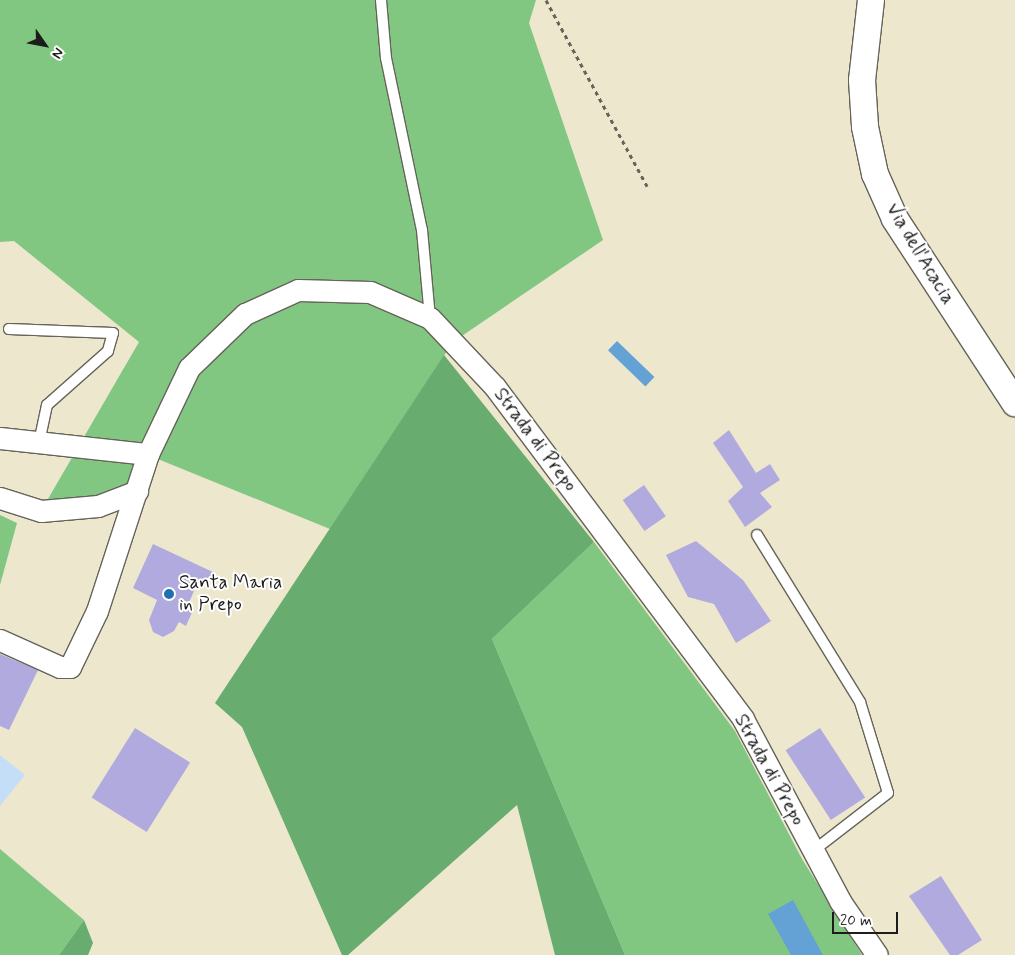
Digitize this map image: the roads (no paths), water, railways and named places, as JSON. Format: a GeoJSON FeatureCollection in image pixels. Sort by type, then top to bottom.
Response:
{"type":"FeatureCollection","features":[{"type":"Feature","properties":{"kind":"street","name":"Via dell'Acacia"},"geometry":{"type":"LineString","coordinates":[[871,0],[862,80],[865,127],[875,174],[894,219],[1015,404]]}},
{"type":"Feature","properties":{"kind":"street","name":"Strada di Prepo"},"geometry":{"type":"LineString","coordinates":[[0,640],[60,667],[70,667],[97,611],[148,454],[189,368],[245,314],[298,290],[370,292],[430,318],[495,387],[743,719],[840,901],[877,955]]}},
{"type":"Feature","properties":{"kind":"street"},"geometry":{"type":"LineString","coordinates":[[0,438],[148,454]]}},
{"type":"Feature","properties":{"kind":"street"},"geometry":{"type":"LineString","coordinates":[[0,498],[41,511],[98,506],[137,491]]}},
{"type":"Feature","properties":{"kind":"lane"},"geometry":{"type":"LineString","coordinates":[[381,0],[386,58],[422,230],[430,318]]}},
{"type":"Feature","properties":{"kind":"lane"},"geometry":{"type":"LineString","coordinates":[[9,329],[113,333],[108,351],[47,405],[39,442]]}},
{"type":"Feature","properties":{"kind":"lane"},"geometry":{"type":"LineString","coordinates":[[757,535],[860,702],[888,793],[813,851]]}},
{"type":"Feature","properties":{"kind":"water"},"geometry":{"type":"Polygon","coordinates":[[[617,341],[654,377],[645,386],[608,350],[617,341]]]}},
{"type":"Feature","properties":{"kind":"water"},"geometry":{"type":"Polygon","coordinates":[[[793,900],[823,955],[791,955],[768,914],[793,900]]]}},
{"type":"Feature","properties":{"kind":"place","name":"Santa Maria in Prepo"},"geometry":{"type":"Point","coordinates":[169,594]}}]}
